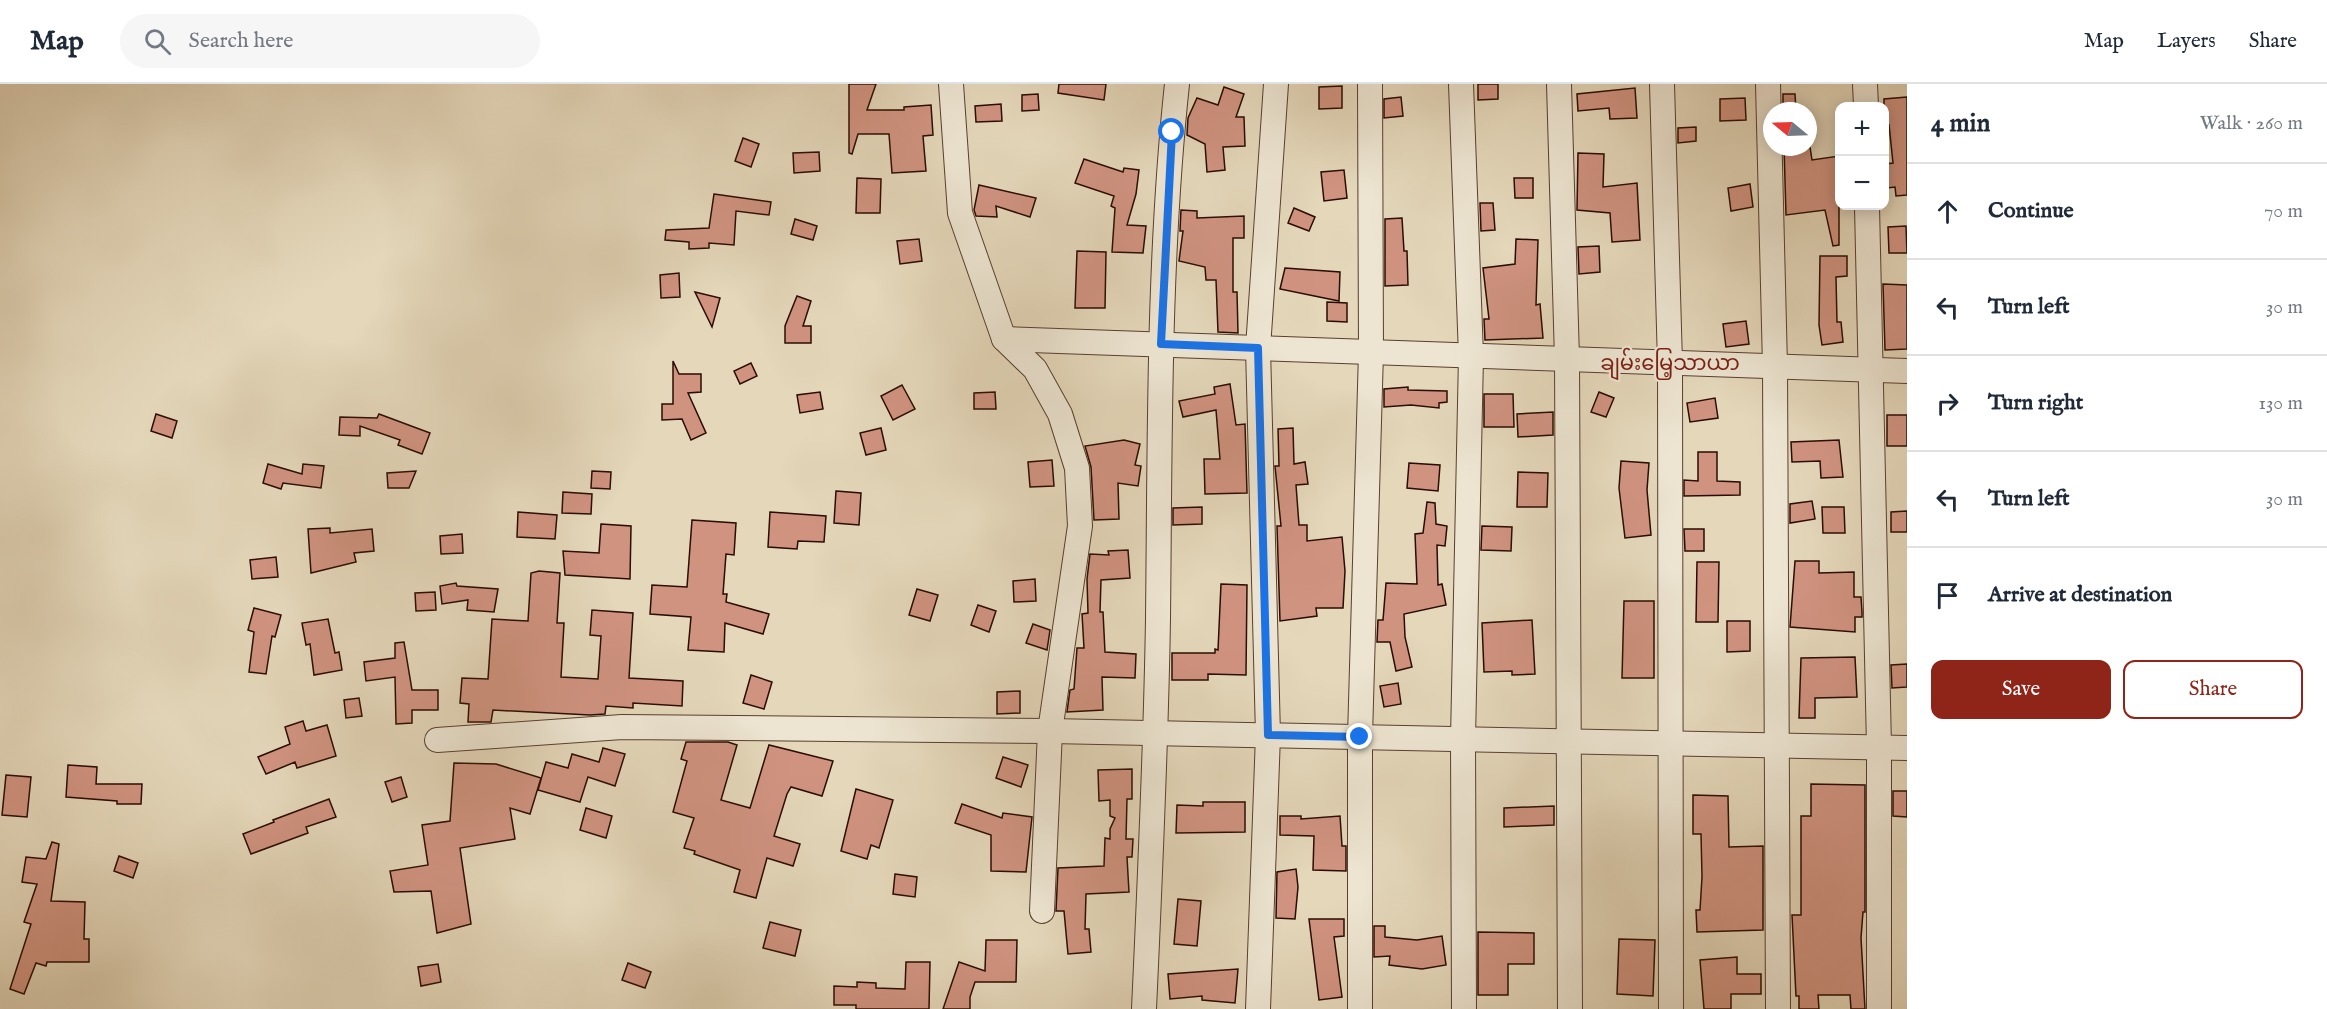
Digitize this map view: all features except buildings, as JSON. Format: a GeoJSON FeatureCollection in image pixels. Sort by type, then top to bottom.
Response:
{"type":"FeatureCollection","features":[{"type":"Feature","properties":{"kind":"street"},"geometry":{"type":"LineString","coordinates":[[951,84],[960,213],[1004,339],[1035,369],[1060,414],[1077,468],[1080,526],[1050,731],[1042,911]]}},
{"type":"Feature","properties":{"kind":"street"},"geometry":{"type":"LineString","coordinates":[[1144,1009],[1156,733],[1161,344],[1172,132],[1177,84]]}},
{"type":"Feature","properties":{"kind":"street"},"geometry":{"type":"LineString","coordinates":[[1258,1009],[1268,735],[1258,348],[1276,84]]}},
{"type":"Feature","properties":{"kind":"street"},"geometry":{"type":"LineString","coordinates":[[1360,1009],[1360,737],[1371,352],[1370,84]]}},
{"type":"Feature","properties":{"kind":"street"},"geometry":{"type":"LineString","coordinates":[[1461,84],[1471,356],[1463,739],[1464,1009]]}},
{"type":"Feature","properties":{"kind":"street"},"geometry":{"type":"LineString","coordinates":[[1559,84],[1567,359],[1570,1009]]}},
{"type":"Feature","properties":{"kind":"street"},"geometry":{"type":"LineString","coordinates":[[1662,84],[1670,363],[1671,1009]]}},
{"type":"Feature","properties":{"kind":"street"},"geometry":{"type":"LineString","coordinates":[[1768,84],[1775,366],[1774,745],[1778,1009]]}},
{"type":"Feature","properties":{"kind":"street"},"geometry":{"type":"LineString","coordinates":[[1865,84],[1866,102]]}},
{"type":"Feature","properties":{"kind":"street"},"geometry":{"type":"LineString","coordinates":[[1867,210],[1879,747],[1879,1009]]}},
{"type":"Feature","properties":{"kind":"street"},"geometry":{"type":"LineString","coordinates":[[1004,339],[1907,371]]}},
{"type":"Feature","properties":{"kind":"street"},"geometry":{"type":"LineString","coordinates":[[437,740],[622,727],[1050,731],[1907,747]]}},
{"type":"Feature","properties":{"kind":"district","name":"ချမ်းမြေ့သာယာ"},"geometry":{"type":"Point","coordinates":[1670,364]}},
{"type":"Feature","properties":{"kind":"route"},"geometry":{"type":"LineString","coordinates":[[1172,132],[1161,344],[1258,348],[1268,735],[1360,737]]}}]}
